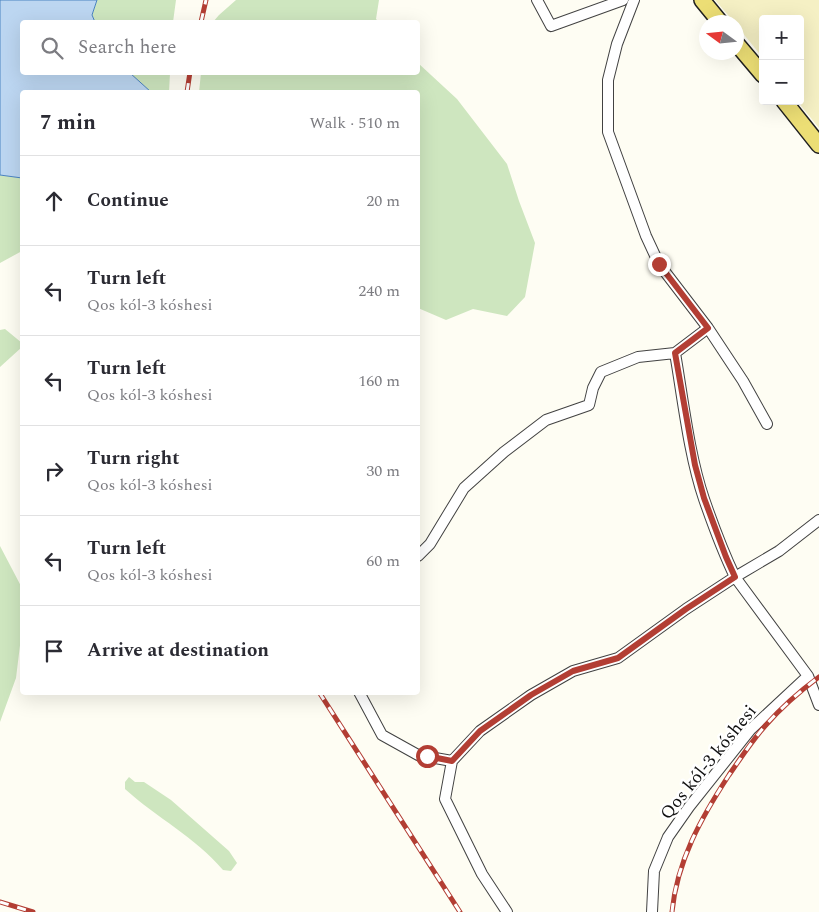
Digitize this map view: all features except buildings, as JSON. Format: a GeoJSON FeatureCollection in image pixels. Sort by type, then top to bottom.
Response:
{"type":"FeatureCollection","features":[{"type":"Feature","properties":{"kind":"main road"},"geometry":{"type":"LineString","coordinates":[[702,0],[714,15]]}},
{"type":"Feature","properties":{"kind":"main road"},"geometry":{"type":"LineString","coordinates":[[744,52],[759,70]]}},
{"type":"Feature","properties":{"kind":"main road"},"geometry":{"type":"LineString","coordinates":[[787,105],[819,145]]}},
{"type":"Feature","properties":{"kind":"street"},"geometry":{"type":"LineString","coordinates":[[538,0],[552,26],[623,0]]}},
{"type":"Feature","properties":{"kind":"street"},"geometry":{"type":"LineString","coordinates":[[634,0],[617,44],[608,80],[608,132],[636,210],[659,264],[708,328],[744,381],[767,424]]}},
{"type":"Feature","properties":{"kind":"street"},"geometry":{"type":"LineString","coordinates":[[420,554],[430,544],[464,488],[504,452],[546,420],[589,405],[593,388],[601,372],[638,357],[675,353],[708,328]]}},
{"type":"Feature","properties":{"kind":"street"},"geometry":{"type":"LineString","coordinates":[[675,353],[695,465],[704,498],[726,557],[735,577],[808,676],[819,705]]}},
{"type":"Feature","properties":{"kind":"street"},"geometry":{"type":"LineString","coordinates":[[507,912],[482,874],[446,799],[452,761],[480,731],[531,695],[573,671],[618,658],[686,609],[735,577],[779,552],[819,520]]}},
{"type":"Feature","properties":{"kind":"street","name":"Qos kól-3 kóshesi"},"geometry":{"type":"LineString","coordinates":[[652,912],[654,872],[668,837],[689,807],[751,729],[808,676]]}},
{"type":"Feature","properties":{"kind":"street"},"geometry":{"type":"LineString","coordinates":[[361,695],[382,735],[418,755],[452,761]]}},
{"type":"Feature","properties":{"kind":"green space"},"geometry":{"type":"Polygon","coordinates":[[[97,0],[176,0],[173,20],[94,20],[92,15],[97,0]]]}},
{"type":"Feature","properties":{"kind":"green space"},"geometry":{"type":"Polygon","coordinates":[[[236,0],[379,0],[377,20],[215,20],[236,0]]]}},
{"type":"Feature","properties":{"kind":"green space"},"geometry":{"type":"Polygon","coordinates":[[[420,65],[457,99],[507,164],[535,243],[525,297],[507,316],[473,309],[446,320],[420,309],[420,90],[199,90],[201,75],[420,75],[420,65]]]}},
{"type":"Feature","properties":{"kind":"green space"},"geometry":{"type":"Polygon","coordinates":[[[132,75],[170,75],[169,90],[149,90],[132,75]]]}},
{"type":"Feature","properties":{"kind":"green space"},"geometry":{"type":"Polygon","coordinates":[[[0,175],[20,178],[20,252],[0,263],[0,175]]]}},
{"type":"Feature","properties":{"kind":"green space"},"geometry":{"type":"Polygon","coordinates":[[[5,329],[20,341],[20,349],[0,367],[0,330],[5,329]]]}},
{"type":"Feature","properties":{"kind":"green space"},"geometry":{"type":"Polygon","coordinates":[[[0,546],[20,584],[20,645],[16,678],[0,722],[0,546]]]}},
{"type":"Feature","properties":{"kind":"green space"},"geometry":{"type":"Polygon","coordinates":[[[129,777],[135,782],[144,782],[171,800],[229,851],[237,863],[231,871],[223,870],[200,847],[125,789],[125,782],[129,777]]]}},
{"type":"Feature","properties":{"kind":"sand"},"geometry":{"type":"Polygon","coordinates":[[[715,0],[819,0],[819,128],[800,105],[804,105],[804,15],[759,15],[759,53],[744,35],[744,15],[728,15],[715,0]]]}},
{"type":"Feature","properties":{"kind":"water"},"geometry":{"type":"Polygon","coordinates":[[[0,0],[97,0],[92,15],[94,20],[20,20],[20,75],[132,75],[149,90],[20,90],[20,178],[0,175],[0,0]]]}},
{"type":"Feature","properties":{"kind":"railway"},"geometry":{"type":"LineString","coordinates":[[201,20],[206,0]]}},
{"type":"Feature","properties":{"kind":"railway"},"geometry":{"type":"LineString","coordinates":[[187,90],[190,75]]}},
{"type":"Feature","properties":{"kind":"railway"},"geometry":{"type":"LineString","coordinates":[[672,912],[679,875],[692,840],[729,775],[765,726],[791,700],[819,677]]}},
{"type":"Feature","properties":{"kind":"railway"},"geometry":{"type":"LineString","coordinates":[[321,695],[460,912]]}},
{"type":"Feature","properties":{"kind":"railway"},"geometry":{"type":"LineString","coordinates":[[0,902],[33,912]]}},
{"type":"Feature","properties":{"kind":"route"},"geometry":{"type":"LineString","coordinates":[[427,756],[452,761],[480,731],[531,695],[573,671],[618,658],[686,609],[735,577],[704,498],[695,465],[675,353],[708,328],[659,264]]}}]}
